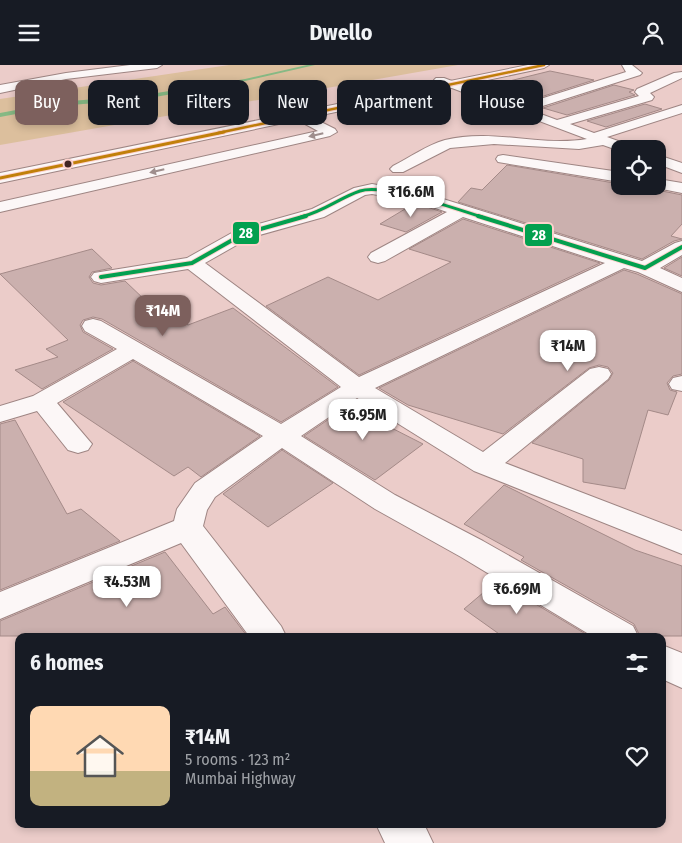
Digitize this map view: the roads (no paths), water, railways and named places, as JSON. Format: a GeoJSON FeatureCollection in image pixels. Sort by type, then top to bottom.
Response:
{"type":"FeatureCollection","features":[{"type":"Feature","properties":{"kind":"main road"},"geometry":{"type":"LineString","coordinates":[[0,89],[91,69],[157,65]]}},
{"type":"Feature","properties":{"kind":"main road"},"geometry":{"type":"LineString","coordinates":[[451,81],[514,65]]}},
{"type":"Feature","properties":{"kind":"main road"},"geometry":{"type":"LineString","coordinates":[[451,81],[544,65]]}},
{"type":"Feature","properties":{"kind":"main road"},"geometry":{"type":"LineString","coordinates":[[53,69],[66,76]]}},
{"type":"Feature","properties":{"kind":"main road"},"geometry":{"type":"LineString","coordinates":[[543,101],[632,69],[677,72]]}},
{"type":"Feature","properties":{"kind":"main road"},"geometry":{"type":"LineString","coordinates":[[557,124],[648,97],[641,92],[677,72]]}},
{"type":"Feature","properties":{"kind":"main road"},"geometry":{"type":"LineString","coordinates":[[0,169],[337,103]]}},
{"type":"Feature","properties":{"kind":"main road"},"geometry":{"type":"LineString","coordinates":[[398,169],[447,144],[494,140],[579,145],[682,109]]}},
{"type":"Feature","properties":{"kind":"main road"},"geometry":{"type":"LineString","coordinates":[[543,119],[611,143]]}},
{"type":"Feature","properties":{"kind":"main road"},"geometry":{"type":"LineString","coordinates":[[0,178],[259,125]]}},
{"type":"Feature","properties":{"kind":"main road"},"geometry":{"type":"LineString","coordinates":[[0,207],[330,132],[317,125]]}},
{"type":"Feature","properties":{"kind":"main road"},"geometry":{"type":"LineString","coordinates":[[503,159],[611,176]]}},
{"type":"Feature","properties":{"kind":"main road"},"geometry":{"type":"LineString","coordinates":[[666,162],[682,168]]}},
{"type":"Feature","properties":{"kind":"main road"},"geometry":{"type":"LineString","coordinates":[[666,185],[682,188]]}},
{"type":"Feature","properties":{"kind":"main road"},"geometry":{"type":"LineString","coordinates":[[101,277],[192,263],[243,234],[318,213],[366,189],[378,189],[421,198],[459,212],[622,262],[645,267],[682,286]]}},
{"type":"Feature","properties":{"kind":"main road"},"geometry":{"type":"LineString","coordinates":[[378,257],[459,212]]}},
{"type":"Feature","properties":{"kind":"main road"},"geometry":{"type":"LineString","coordinates":[[645,267],[682,247]]}},
{"type":"Feature","properties":{"kind":"main road"},"geometry":{"type":"LineString","coordinates":[[187,528],[192,509],[205,490],[282,436],[357,387],[622,262]]}},
{"type":"Feature","properties":{"kind":"main road"},"geometry":{"type":"LineString","coordinates":[[192,263],[357,387],[484,465],[682,543]]}},
{"type":"Feature","properties":{"kind":"main road"},"geometry":{"type":"LineString","coordinates":[[93,326],[282,436],[385,502],[472,549],[616,633]]}},
{"type":"Feature","properties":{"kind":"main road"},"geometry":{"type":"LineString","coordinates":[[0,414],[42,401],[133,350]]}},
{"type":"Feature","properties":{"kind":"main road"},"geometry":{"type":"LineString","coordinates":[[484,465],[599,375]]}},
{"type":"Feature","properties":{"kind":"main road"},"geometry":{"type":"LineString","coordinates":[[42,401],[78,444]]}},
{"type":"Feature","properties":{"kind":"main road"},"geometry":{"type":"LineString","coordinates":[[607,514],[682,522]]}},
{"type":"Feature","properties":{"kind":"main road"},"geometry":{"type":"LineString","coordinates":[[0,606],[187,528]]}},
{"type":"Feature","properties":{"kind":"main road"},"geometry":{"type":"LineString","coordinates":[[187,528],[267,633]]}},
{"type":"Feature","properties":{"kind":"main road"},"geometry":{"type":"LineString","coordinates":[[666,662],[682,672]]}},
{"type":"Feature","properties":{"kind":"main road"},"geometry":{"type":"LineString","coordinates":[[401,828],[411,843]]}},
{"type":"Feature","properties":{"kind":"waterway"},"geometry":{"type":"LineString","coordinates":[[0,115],[59,104],[144,97],[245,80],[313,65]]}}]}
